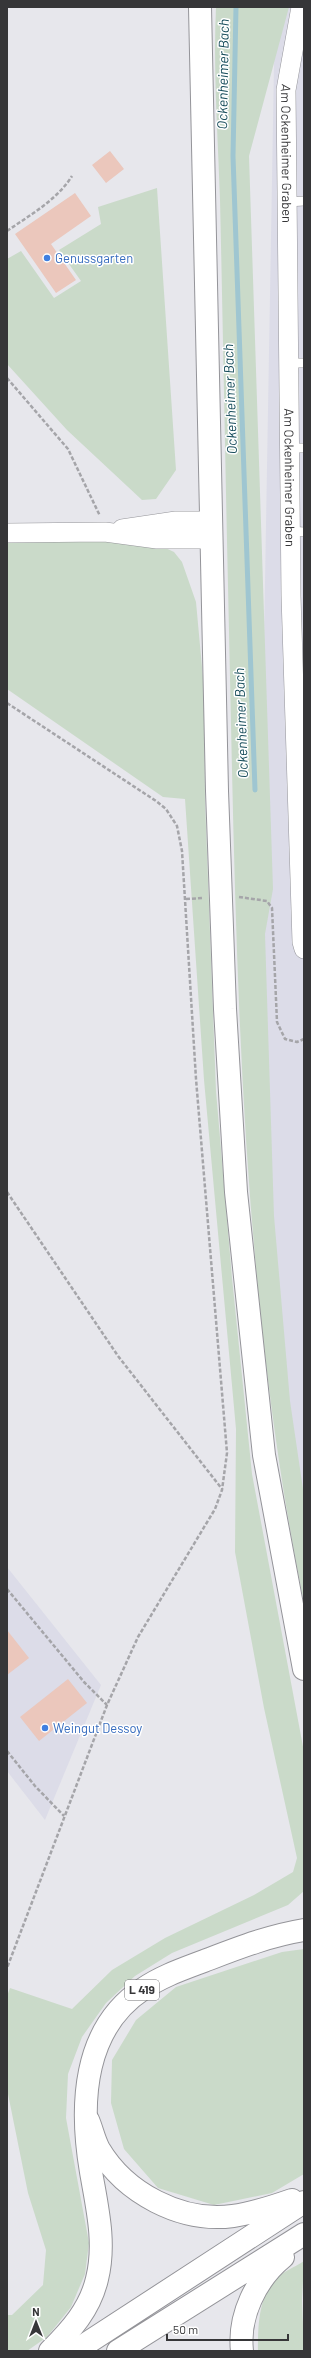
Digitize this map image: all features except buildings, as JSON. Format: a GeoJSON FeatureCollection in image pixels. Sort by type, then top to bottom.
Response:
{"type":"FeatureCollection","features":[{"type":"Feature","properties":{"kind":"main road"},"geometry":{"type":"LineString","coordinates":[[200,7],[211,530],[225,1002],[236,1192],[264,1455],[304,1669]]}},
{"type":"Feature","properties":{"kind":"main road","name":"L 419"},"geometry":{"type":"LineString","coordinates":[[304,1915],[272,1935],[165,1976],[143,1989],[126,2003],[111,2021],[91,2060],[87,2078],[86,2112],[99,2148],[115,2169],[131,2184],[152,2200],[174,2210],[201,2216],[232,2216],[260,2211],[304,2195]]}},
{"type":"Feature","properties":{"kind":"main road","name":"L 419"},"geometry":{"type":"LineString","coordinates":[[272,1935],[304,1930]]}},
{"type":"Feature","properties":{"kind":"main road"},"geometry":{"type":"LineString","coordinates":[[50,2351],[72,2328],[83,2313],[91,2297],[100,2262],[100,2226],[88,2153],[86,2112]]}},
{"type":"Feature","properties":{"kind":"main road"},"geometry":{"type":"LineString","coordinates":[[75,2351],[304,2202]]}},
{"type":"Feature","properties":{"kind":"main road"},"geometry":{"type":"LineString","coordinates":[[118,2351],[304,2234]]}},
{"type":"Feature","properties":{"kind":"main road"},"geometry":{"type":"LineString","coordinates":[[242,2351],[245,2316],[257,2286],[277,2261],[304,2239]]}},
{"type":"Feature","properties":{"kind":"street","name":"Am Ockenheimer Graben"},"geometry":{"type":"LineString","coordinates":[[301,7],[300,34],[286,90],[296,201],[299,722],[302,942],[304,949]]}},
{"type":"Feature","properties":{"kind":"street"},"geometry":{"type":"LineString","coordinates":[[7,533],[105,532],[157,539],[211,530]]}},
{"type":"Feature","properties":{"kind":"path"},"geometry":{"type":"LineString","coordinates":[[7,231],[65,188],[72,176]]}},
{"type":"Feature","properties":{"kind":"path"},"geometry":{"type":"LineString","coordinates":[[7,378],[68,448],[95,502],[105,532]]}},
{"type":"Feature","properties":{"kind":"path"},"geometry":{"type":"LineString","coordinates":[[7,703],[166,809],[179,833],[186,899],[196,1079],[226,1426],[227,1453],[222,1490],[215,1509],[138,1637],[107,1705],[7,1968]]}},
{"type":"Feature","properties":{"kind":"path"},"geometry":{"type":"LineString","coordinates":[[236,896],[267,901],[272,908],[277,1022],[285,1039],[297,1042],[304,1039]]}},
{"type":"Feature","properties":{"kind":"path"},"geometry":{"type":"LineString","coordinates":[[186,899],[205,898]]}},
{"type":"Feature","properties":{"kind":"path"},"geometry":{"type":"LineString","coordinates":[[7,1192],[118,1356],[222,1490]]}},
{"type":"Feature","properties":{"kind":"path"},"geometry":{"type":"LineString","coordinates":[[7,1589],[84,1682],[107,1705]]}},
{"type":"Feature","properties":{"kind":"path"},"geometry":{"type":"LineString","coordinates":[[7,1751],[35,1786],[64,1816]]}},
{"type":"Feature","properties":{"kind":"shaded area"},"geometry":{"type":"Polygon","coordinates":[[[275,7],[304,7],[304,1550],[255,1158],[275,7]]]}},
{"type":"Feature","properties":{"kind":"shaded area","name":"Weingut Dessoy"},"geometry":{"type":"Polygon","coordinates":[[[7,1567],[101,1685],[45,1820],[7,1771],[7,1567]]]}},
{"type":"Feature","properties":{"kind":"green space"},"geometry":{"type":"Polygon","coordinates":[[[216,7],[289,7],[249,156],[273,889],[265,934],[274,1216],[290,1401],[304,1496],[304,1603],[282,1477],[265,1351],[252,1224],[244,1097],[234,841],[220,200],[215,79],[216,7]]]}},
{"type":"Feature","properties":{"kind":"green space"},"geometry":{"type":"Polygon","coordinates":[[[157,188],[176,470],[156,499],[142,500],[67,430],[7,364],[7,259],[21,251],[54,298],[81,281],[59,250],[101,224],[98,207],[157,188]]]}},
{"type":"Feature","properties":{"kind":"green space"},"geometry":{"type":"Polygon","coordinates":[[[110,539],[157,544],[174,552],[182,562],[196,602],[204,689],[205,800],[216,1091],[232,1278],[252,1474],[304,1752],[304,1891],[288,1905],[172,1953],[135,1976],[106,2003],[82,2037],[68,2074],[66,2118],[89,2243],[85,2274],[71,2307],[47,2337],[27,2351],[7,2351],[7,2315],[12,2315],[43,2285],[46,2250],[28,2193],[7,2089],[7,1996],[10,1988],[72,2009],[112,1970],[165,1938],[254,1895],[293,1872],[297,1858],[264,1708],[235,1552],[236,1429],[204,1080],[185,799],[163,797],[7,689],[7,541],[110,539]]]}},
{"type":"Feature","properties":{"kind":"green space"},"geometry":{"type":"Polygon","coordinates":[[[304,1949],[304,2174],[272,2193],[214,2205],[158,2188],[124,2149],[111,2103],[112,2060],[136,2020],[176,1987],[282,1952],[304,1949]]]}},
{"type":"Feature","properties":{"kind":"green space"},"geometry":{"type":"Polygon","coordinates":[[[304,2261],[302,2300],[304,2351],[258,2351],[260,2314],[262,2304],[269,2288],[278,2277],[304,2261]]]}},
{"type":"Feature","properties":{"kind":"waterway","name":"Ockenheimer Bach"},"geometry":{"type":"LineString","coordinates":[[236,7],[233,156],[255,790]]}},
{"type":"Feature","properties":{"kind":"place","name":"Genussgarten"},"geometry":{"type":"Point","coordinates":[47,258]}},
{"type":"Feature","properties":{"kind":"place","name":"Weingut Dessoy"},"geometry":{"type":"Point","coordinates":[45,1728]}}]}
